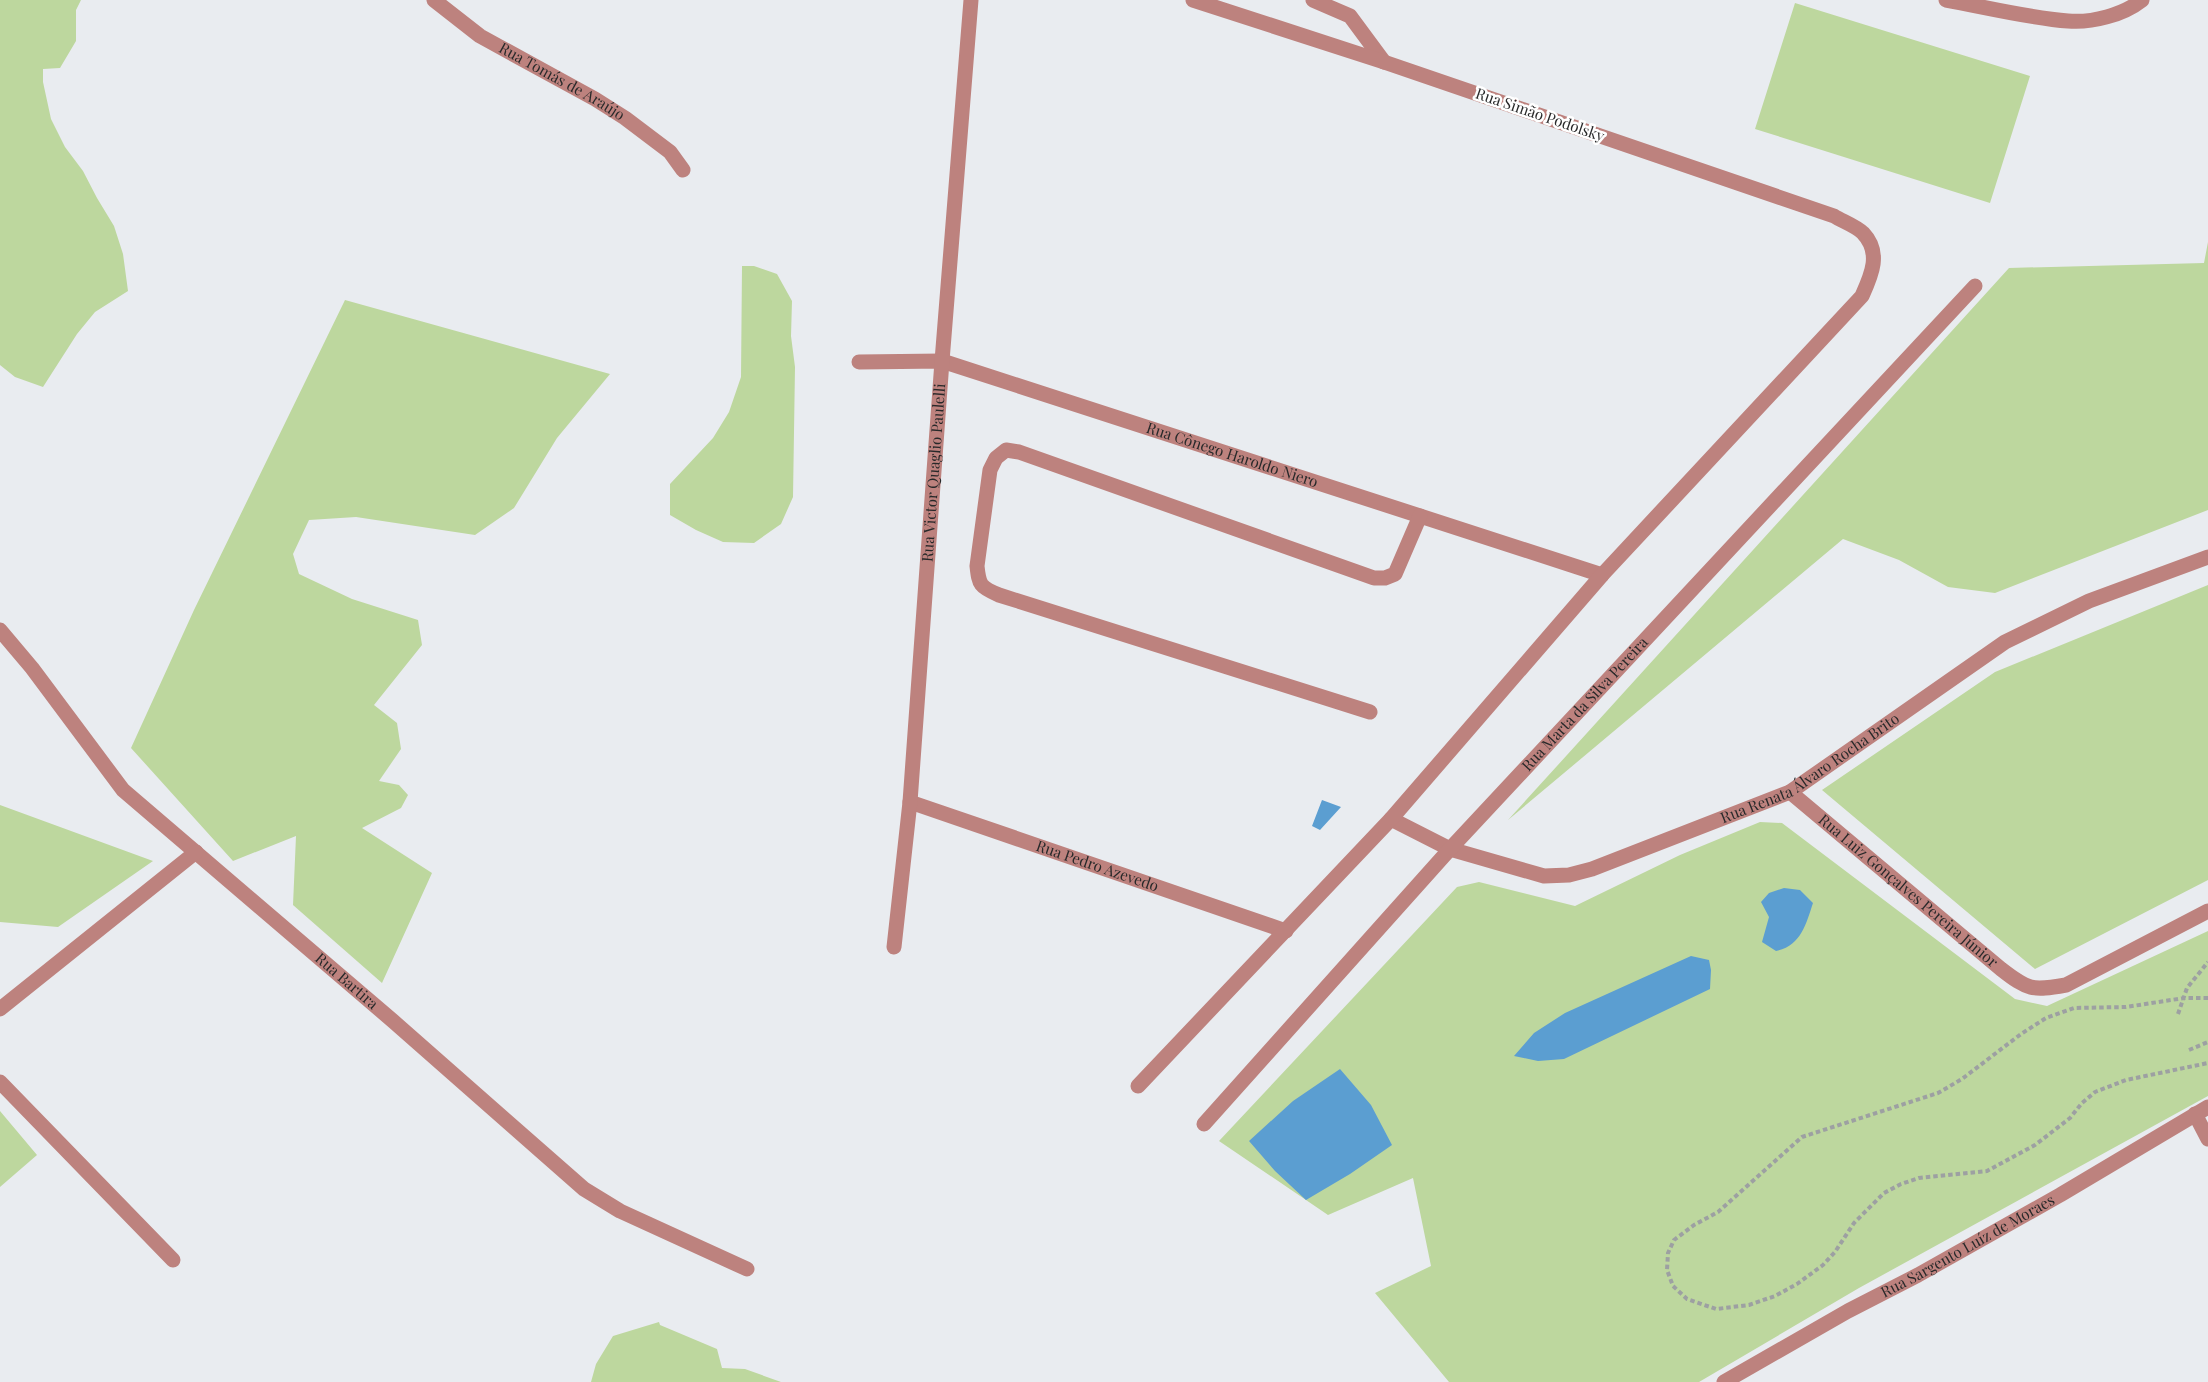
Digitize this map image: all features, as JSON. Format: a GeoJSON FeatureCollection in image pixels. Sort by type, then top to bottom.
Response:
{"type":"FeatureCollection","features":[{"type":"Feature","properties":{"kind":"street","name":"Rua Tomás de Araújo"},"geometry":{"type":"LineString","coordinates":[[434,0],[480,36],[625,118],[670,152],[683,170]]}},
{"type":"Feature","properties":{"kind":"street","name":"Rua Victor Quaglio Paulelli"},"geometry":{"type":"LineString","coordinates":[[894,947],[910,802],[970,0]]}},
{"type":"Feature","properties":{"kind":"street","name":"Rua Simão Podolsky"},"geometry":{"type":"LineString","coordinates":[[1193,0],[1384,62],[1834,216],[1863,233],[1873,251],[1874,269],[1862,296],[1602,575]]}},
{"type":"Feature","properties":{"kind":"street"},"geometry":{"type":"LineString","coordinates":[[1313,0],[1350,16],[1384,62]]}},
{"type":"Feature","properties":{"kind":"street"},"geometry":{"type":"LineString","coordinates":[[1946,0],[2070,22],[2119,13],[2142,0]]}},
{"type":"Feature","properties":{"kind":"street","name":"Rua Marta da Silva Pereira"},"geometry":{"type":"LineString","coordinates":[[1204,1124],[1450,849],[1974,287]]}},
{"type":"Feature","properties":{"kind":"street","name":"Rua Cônego Haroldo Niero"},"geometry":{"type":"LineString","coordinates":[[859,362],[942,361],[1602,575]]}},
{"type":"Feature","properties":{"kind":"street"},"geometry":{"type":"LineString","coordinates":[[1370,712],[984,589],[978,580],[977,566],[990,470],[996,458],[1006,450],[1018,452],[1374,578],[1385,578],[1395,574],[1420,516]]}},
{"type":"Feature","properties":{"kind":"street","name":"Rua Renata Álvaro Rocha Brito"},"geometry":{"type":"LineString","coordinates":[[1391,819],[1450,849],[1544,876],[1569,875],[1592,869],[1790,792],[2005,642],[2089,601],[2208,557]]}},
{"type":"Feature","properties":{"kind":"street"},"geometry":{"type":"LineString","coordinates":[[1138,1086],[1391,819],[1602,575]]}},
{"type":"Feature","properties":{"kind":"street","name":"Rua Bartira"},"geometry":{"type":"LineString","coordinates":[[0,630],[32,668],[123,790],[584,1189],[620,1211],[747,1269]]}},
{"type":"Feature","properties":{"kind":"street","name":"Rua Luiz Gonçalves Pereira Júnior"},"geometry":{"type":"LineString","coordinates":[[1790,792],[2001,969],[2028,988],[2066,985],[2208,911]]}},
{"type":"Feature","properties":{"kind":"street","name":"Rua Pedro Azevedo"},"geometry":{"type":"LineString","coordinates":[[910,802],[1286,930]]}},
{"type":"Feature","properties":{"kind":"street"},"geometry":{"type":"LineString","coordinates":[[0,1009],[196,852]]}},
{"type":"Feature","properties":{"kind":"street"},"geometry":{"type":"LineString","coordinates":[[0,1082],[173,1260]]}},
{"type":"Feature","properties":{"kind":"street"},"geometry":{"type":"LineString","coordinates":[[2201,1111],[2208,1139]]}},
{"type":"Feature","properties":{"kind":"street","name":"Rua Sargento Luíz de Moraes"},"geometry":{"type":"LineString","coordinates":[[1724,1382],[1848,1311],[1918,1275],[2061,1195],[2201,1111]]}},
{"type":"Feature","properties":{"kind":"path"},"geometry":{"type":"LineString","coordinates":[[2178,1014],[2187,988],[2208,962]]}},
{"type":"Feature","properties":{"kind":"path"},"geometry":{"type":"LineString","coordinates":[[2208,998],[2184,998],[2126,1007],[2074,1008],[2046,1018],[1962,1079],[1938,1093],[1802,1137],[1718,1212],[1694,1225],[1674,1240],[1668,1253],[1667,1270],[1673,1286],[1687,1299],[1716,1309],[1749,1305],[1775,1296],[1797,1284],[1823,1264],[1835,1252],[1854,1223],[1892,1188],[1919,1178],[1986,1172],[2036,1145],[2070,1118],[2082,1102],[2095,1092],[2126,1080],[2208,1063]]}},
{"type":"Feature","properties":{"kind":"path"},"geometry":{"type":"LineString","coordinates":[[2189,1050],[2208,1042]]}},
{"type":"Feature","properties":{"kind":"green space"},"geometry":{"type":"Polygon","coordinates":[[[0,0],[81,0],[76,10],[76,41],[60,68],[43,69],[43,82],[51,119],[65,147],[83,171],[114,226],[123,254],[128,291],[95,312],[77,334],[43,387],[15,377],[0,365],[0,0]]]}},
{"type":"Feature","properties":{"kind":"green space"},"geometry":{"type":"Polygon","coordinates":[[[1795,3],[2030,76],[1990,203],[1755,129],[1795,3]]]}},
{"type":"Feature","properties":{"kind":"green space"},"geometry":{"type":"Polygon","coordinates":[[[2208,242],[2208,510],[1995,593],[1948,587],[1899,560],[1843,539],[1508,820],[2009,268],[2204,263],[2208,242]]]}},
{"type":"Feature","properties":{"kind":"green space"},"geometry":{"type":"Polygon","coordinates":[[[742,266],[754,266],[777,274],[792,301],[791,336],[795,367],[793,497],[781,524],[754,543],[723,542],[670,515],[670,484],[713,438],[729,412],[741,377],[742,266]]]}},
{"type":"Feature","properties":{"kind":"green space"},"geometry":{"type":"Polygon","coordinates":[[[345,300],[610,374],[557,438],[514,508],[475,535],[356,517],[309,520],[293,554],[299,574],[352,599],[418,620],[422,645],[374,705],[397,723],[401,749],[379,781],[399,785],[408,795],[401,808],[362,828],[432,873],[382,983],[293,905],[296,836],[233,861],[131,748],[194,610],[345,300]]]}},
{"type":"Feature","properties":{"kind":"green space"},"geometry":{"type":"Polygon","coordinates":[[[2208,585],[2208,880],[2035,969],[1822,790],[1995,672],[2208,585]]]}},
{"type":"Feature","properties":{"kind":"green space"},"geometry":{"type":"Polygon","coordinates":[[[0,805],[153,861],[58,927],[0,922],[0,805]]]}},
{"type":"Feature","properties":{"kind":"green space"},"geometry":{"type":"Polygon","coordinates":[[[1760,822],[1782,823],[2015,999],[2047,1006],[2208,931],[2208,1096],[1859,1288],[1699,1382],[1449,1382],[1375,1293],[1431,1266],[1413,1178],[1328,1215],[1219,1141],[1457,887],[1479,882],[1575,906],[1680,855],[1760,822]]]}},
{"type":"Feature","properties":{"kind":"green space"},"geometry":{"type":"Polygon","coordinates":[[[0,1111],[37,1155],[0,1187],[0,1111]]]}},
{"type":"Feature","properties":{"kind":"green space"},"geometry":{"type":"Polygon","coordinates":[[[659,1322],[660,1325],[717,1349],[722,1368],[745,1369],[781,1382],[591,1382],[596,1364],[613,1336],[659,1322]]]}},
{"type":"Feature","properties":{"kind":"water"},"geometry":{"type":"Polygon","coordinates":[[[1322,800],[1341,807],[1320,830],[1312,826],[1322,800]]]}},
{"type":"Feature","properties":{"kind":"water"},"geometry":{"type":"Polygon","coordinates":[[[1784,888],[1800,890],[1813,903],[1805,926],[1797,939],[1776,951],[1762,942],[1769,917],[1761,902],[1769,893],[1784,888]]]}},
{"type":"Feature","properties":{"kind":"water"},"geometry":{"type":"Polygon","coordinates":[[[1691,956],[1709,960],[1710,989],[1564,1059],[1538,1061],[1514,1056],[1534,1033],[1565,1013],[1691,956]]]}},
{"type":"Feature","properties":{"kind":"water"},"geometry":{"type":"Polygon","coordinates":[[[1340,1069],[1371,1105],[1392,1145],[1350,1174],[1306,1200],[1275,1171],[1249,1141],[1293,1101],[1340,1069]]]}}]}
